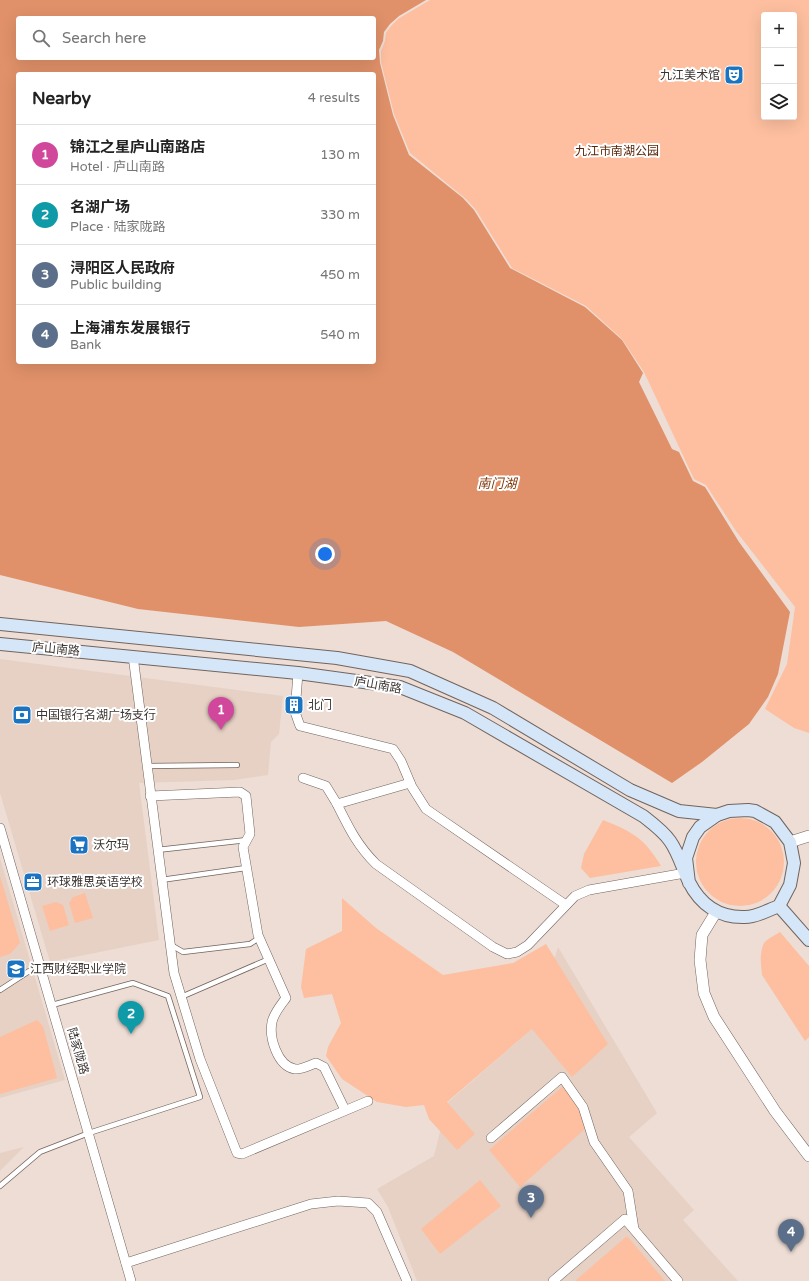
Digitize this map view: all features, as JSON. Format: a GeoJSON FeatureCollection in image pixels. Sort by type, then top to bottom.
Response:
{"type":"FeatureCollection","features":[{"type":"Feature","properties":{"kind":"main road","name":"庐山南路"},"geometry":{"type":"LineString","coordinates":[[0,624],[337,658],[410,671],[493,708],[630,790],[679,811],[717,815]]}},
{"type":"Feature","properties":{"kind":"main road","name":"庐山南路"},"geometry":{"type":"LineString","coordinates":[[0,644],[298,673],[400,687],[466,713],[643,816],[658,828],[670,841],[687,878]]}},
{"type":"Feature","properties":{"kind":"main road"},"geometry":{"type":"LineString","coordinates":[[729,811],[755,812],[775,822],[790,842],[794,863],[790,885],[779,906],[756,915],[745,917],[726,916],[716,912],[706,906],[699,899],[687,878],[686,858],[693,837],[700,827],[717,815],[729,811]]}},
{"type":"Feature","properties":{"kind":"main road"},"geometry":{"type":"LineString","coordinates":[[779,906],[809,940]]}},
{"type":"Feature","properties":{"kind":"street"},"geometry":{"type":"LineString","coordinates":[[133,656],[146,766],[174,973],[200,1059],[238,1153],[242,1154],[368,1101]]}},
{"type":"Feature","properties":{"kind":"street"},"geometry":{"type":"LineString","coordinates":[[296,699],[298,673]]}},
{"type":"Feature","properties":{"kind":"street"},"geometry":{"type":"LineString","coordinates":[[295,712],[300,726],[393,749],[401,761],[410,783],[426,809],[566,905]]}},
{"type":"Feature","properties":{"kind":"street"},"geometry":{"type":"LineString","coordinates":[[303,778],[326,786],[356,841],[376,864],[493,947],[507,954],[517,952],[528,945],[575,896],[589,890],[687,878]]}},
{"type":"Feature","properties":{"kind":"street"},"geometry":{"type":"LineString","coordinates":[[337,804],[410,783]]}},
{"type":"Feature","properties":{"kind":"street"},"geometry":{"type":"LineString","coordinates":[[150,796],[240,792],[246,796],[250,834],[243,847],[259,938],[286,998],[278,1008],[272,1022],[271,1034],[273,1045],[278,1055],[286,1065],[293,1069],[298,1069],[316,1063],[324,1067],[345,1110]]}},
{"type":"Feature","properties":{"kind":"street","name":"陆家陇路"},"geometry":{"type":"LineString","coordinates":[[0,828],[89,1133],[130,1280]]}},
{"type":"Feature","properties":{"kind":"street"},"geometry":{"type":"LineString","coordinates":[[790,842],[809,836]]}},
{"type":"Feature","properties":{"kind":"street"},"geometry":{"type":"LineString","coordinates":[[716,912],[702,935],[700,960],[704,993],[718,1023],[775,1111],[809,1156]]}},
{"type":"Feature","properties":{"kind":"street"},"geometry":{"type":"LineString","coordinates":[[490,1138],[562,1077],[583,1107],[594,1142],[628,1191],[634,1229]]}},
{"type":"Feature","properties":{"kind":"street"},"geometry":{"type":"LineString","coordinates":[[126,1263],[311,1204],[338,1201],[355,1202],[368,1203],[377,1212],[407,1281]]}},
{"type":"Feature","properties":{"kind":"street"},"geometry":{"type":"LineString","coordinates":[[553,1281],[626,1219],[678,1281]]}},
{"type":"Feature","properties":{"kind":"lane"},"geometry":{"type":"LineString","coordinates":[[146,766],[237,765]]}},
{"type":"Feature","properties":{"kind":"lane"},"geometry":{"type":"LineString","coordinates":[[157,850],[247,840]]}},
{"type":"Feature","properties":{"kind":"lane"},"geometry":{"type":"LineString","coordinates":[[161,880],[246,868]]}},
{"type":"Feature","properties":{"kind":"lane"},"geometry":{"type":"LineString","coordinates":[[170,944],[183,952],[250,944],[259,938]]}},
{"type":"Feature","properties":{"kind":"lane"},"geometry":{"type":"LineString","coordinates":[[181,997],[269,959]]}},
{"type":"Feature","properties":{"kind":"lane"},"geometry":{"type":"LineString","coordinates":[[0,990],[40,964]]}},
{"type":"Feature","properties":{"kind":"lane"},"geometry":{"type":"LineString","coordinates":[[0,1186],[40,1152],[89,1133],[200,1097],[168,996],[133,983],[52,1005]]}},
{"type":"Feature","properties":{"kind":"shaded area"},"geometry":{"type":"Polygon","coordinates":[[[0,659],[283,696],[279,734],[271,742],[268,775],[234,780],[139,783],[159,940],[50,962],[0,793],[0,659]]]}},
{"type":"Feature","properties":{"kind":"shaded area","name":"江西财经职业学院"},"geometry":{"type":"Polygon","coordinates":[[[0,858],[65,1080],[0,1098],[0,858]]]}},
{"type":"Feature","properties":{"kind":"shaded area"},"geometry":{"type":"Polygon","coordinates":[[[558,947],[657,1113],[629,1137],[694,1210],[683,1220],[738,1281],[417,1281],[388,1207],[377,1189],[434,1156],[447,1103],[532,1029],[558,947]]]}},
{"type":"Feature","properties":{"kind":"shaded area"},"geometry":{"type":"Polygon","coordinates":[[[24,1147],[0,1171],[0,1153],[24,1147]]]}},
{"type":"Feature","properties":{"kind":"green space","name":"九江市南湖公园"},"geometry":{"type":"Polygon","coordinates":[[[430,0],[809,0],[809,733],[794,728],[765,709],[787,664],[795,607],[736,531],[706,485],[694,479],[644,372],[622,339],[586,306],[512,268],[476,210],[466,199],[410,153],[394,114],[381,62],[381,51],[386,33],[398,19],[430,0]]]}},
{"type":"Feature","properties":{"kind":"green space"},"geometry":{"type":"Polygon","coordinates":[[[740,818],[757,822],[771,831],[780,845],[784,862],[780,879],[771,893],[757,902],[740,906],[723,902],[709,893],[700,879],[696,862],[700,845],[709,831],[723,822],[740,818]]]}},
{"type":"Feature","properties":{"kind":"green space"},"geometry":{"type":"Polygon","coordinates":[[[603,820],[630,832],[637,837],[655,856],[661,866],[590,878],[581,868],[584,854],[603,820]]]}},
{"type":"Feature","properties":{"kind":"green space"},"geometry":{"type":"Polygon","coordinates":[[[0,876],[20,943],[10,954],[0,957],[0,876]]]}},
{"type":"Feature","properties":{"kind":"green space"},"geometry":{"type":"Polygon","coordinates":[[[85,893],[93,918],[75,923],[69,903],[73,897],[85,893]]]}},
{"type":"Feature","properties":{"kind":"green space"},"geometry":{"type":"Polygon","coordinates":[[[342,898],[376,928],[443,975],[513,963],[546,944],[608,1044],[572,1077],[532,1029],[447,1102],[475,1134],[457,1150],[429,1119],[424,1105],[406,1107],[377,1102],[342,1079],[326,1056],[328,1047],[341,1023],[332,994],[304,998],[301,987],[306,949],[342,931],[342,898]]]}},
{"type":"Feature","properties":{"kind":"green space"},"geometry":{"type":"Polygon","coordinates":[[[56,902],[63,905],[69,925],[50,931],[42,906],[56,902]]]}},
{"type":"Feature","properties":{"kind":"green space"},"geometry":{"type":"Polygon","coordinates":[[[780,932],[809,966],[809,1037],[805,1041],[762,975],[762,947],[764,943],[780,932]]]}},
{"type":"Feature","properties":{"kind":"green space"},"geometry":{"type":"Polygon","coordinates":[[[37,1020],[43,1026],[57,1078],[0,1094],[0,1037],[37,1020]]]}},
{"type":"Feature","properties":{"kind":"green space"},"geometry":{"type":"Polygon","coordinates":[[[563,1086],[580,1111],[585,1129],[520,1187],[489,1150],[563,1086]]]}},
{"type":"Feature","properties":{"kind":"green space"},"geometry":{"type":"Polygon","coordinates":[[[480,1180],[501,1206],[440,1254],[421,1229],[480,1180]]]}},
{"type":"Feature","properties":{"kind":"green space"},"geometry":{"type":"Polygon","coordinates":[[[627,1236],[665,1281],[575,1281],[627,1236]]]}},
{"type":"Feature","properties":{"kind":"water","name":"南门湖"},"geometry":{"type":"Polygon","coordinates":[[[0,0],[426,0],[399,16],[390,24],[384,32],[383,41],[379,50],[380,63],[393,115],[409,155],[463,198],[474,210],[510,268],[585,307],[622,340],[643,373],[639,382],[672,449],[679,452],[693,481],[705,487],[739,542],[790,612],[778,674],[768,697],[749,724],[702,762],[672,783],[453,652],[386,621],[299,627],[138,609],[0,575],[0,0]]]}},
{"type":"Feature","properties":{"kind":"place","name":"九江美术馆"},"geometry":{"type":"Point","coordinates":[734,75]}},
{"type":"Feature","properties":{"kind":"place","name":"北门"},"geometry":{"type":"Point","coordinates":[294,705]}},
{"type":"Feature","properties":{"kind":"place","name":"中国银行名湖广场支行"},"geometry":{"type":"Point","coordinates":[22,715]}},
{"type":"Feature","properties":{"kind":"place","name":"锦江之星庐山南路店"},"geometry":{"type":"Point","coordinates":[221,730]}},
{"type":"Feature","properties":{"kind":"place","name":"沃尔玛"},"geometry":{"type":"Point","coordinates":[79,845]}},
{"type":"Feature","properties":{"kind":"place","name":"环球雅思英语学校"},"geometry":{"type":"Point","coordinates":[33,882]}},
{"type":"Feature","properties":{"kind":"place","name":"江西财经职业学院"},"geometry":{"type":"Point","coordinates":[16,969]}},
{"type":"Feature","properties":{"kind":"place","name":"名湖广场"},"geometry":{"type":"Point","coordinates":[131,1034]}},
{"type":"Feature","properties":{"kind":"place","name":"浔阳区人民政府"},"geometry":{"type":"Point","coordinates":[531,1218]}},
{"type":"Feature","properties":{"kind":"place","name":"上海浦东发展银行"},"geometry":{"type":"Point","coordinates":[791,1252]}}]}
